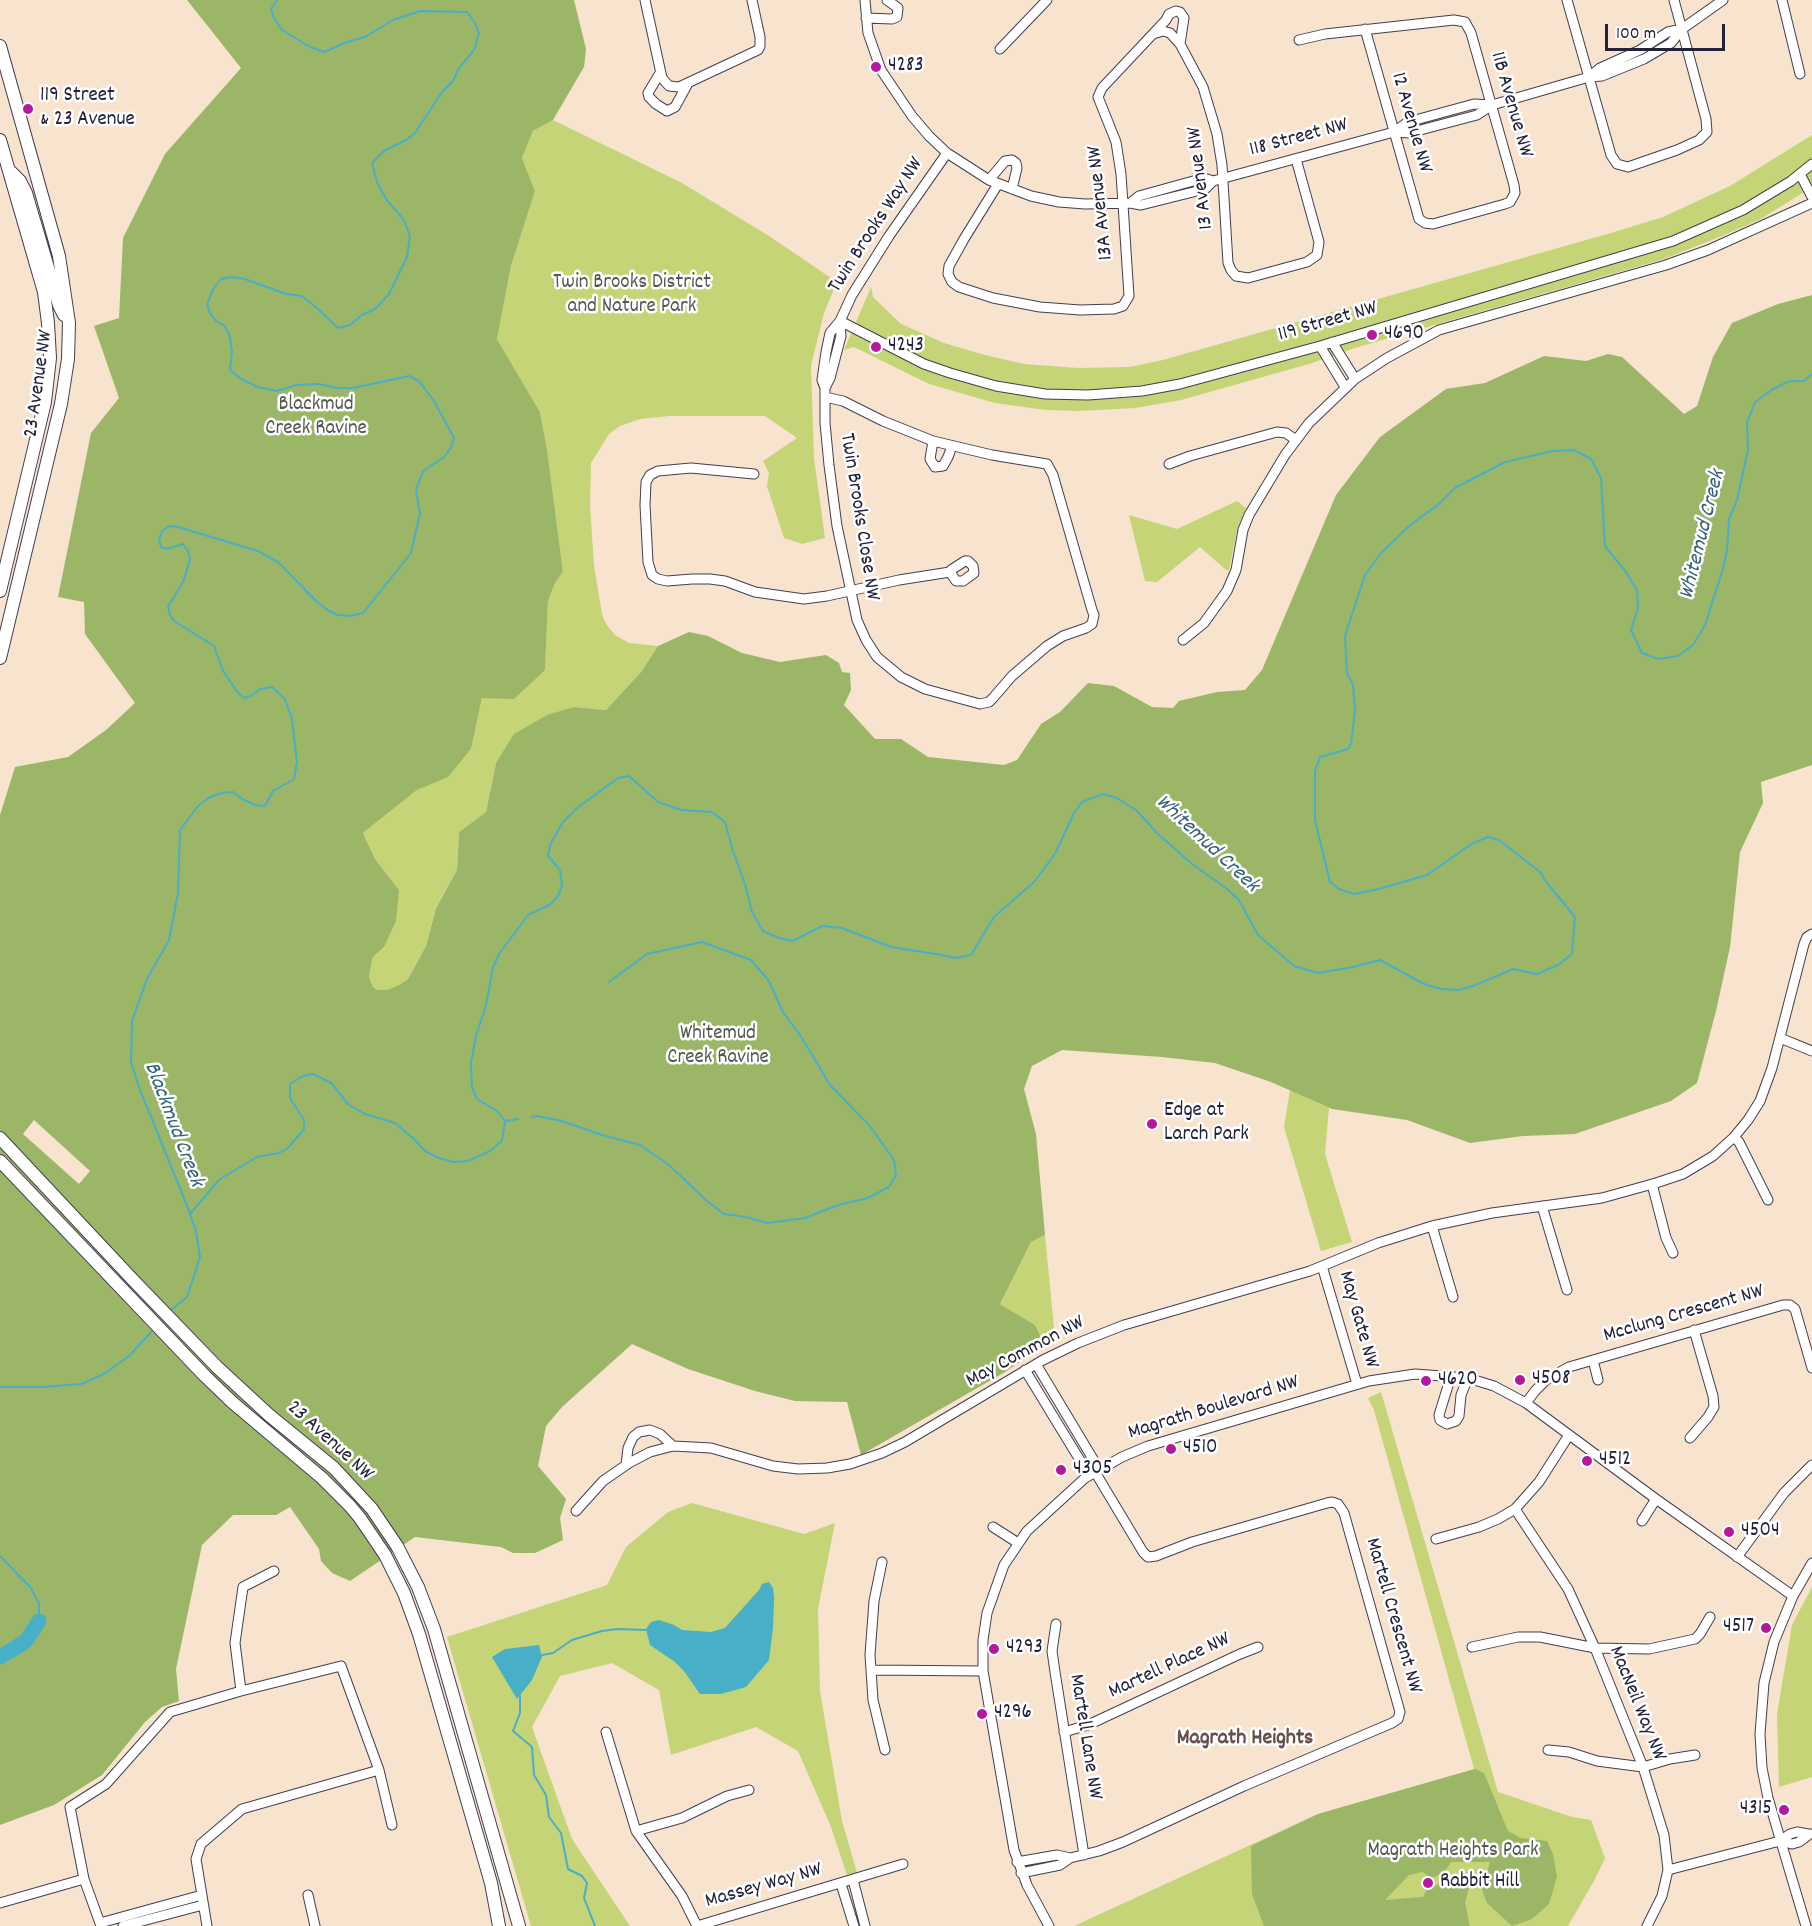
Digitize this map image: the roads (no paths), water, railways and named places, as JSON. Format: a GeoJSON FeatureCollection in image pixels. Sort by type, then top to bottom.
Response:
{"type":"FeatureCollection","features":[{"type":"Feature","properties":{"kind":"main road","name":"23 Avenue NW"},"geometry":{"type":"LineString","coordinates":[[0,46],[59,256],[69,323],[68,359],[61,404],[0,658]]}},
{"type":"Feature","properties":{"kind":"main road"},"geometry":{"type":"LineString","coordinates":[[0,140],[4,171],[26,193],[59,305],[69,323]]}},
{"type":"Feature","properties":{"kind":"main road"},"geometry":{"type":"LineString","coordinates":[[0,188],[35,175]]}},
{"type":"Feature","properties":{"kind":"main road","name":"23 Avenue NW"},"geometry":{"type":"LineString","coordinates":[[0,591],[45,402],[50,358],[44,292],[17,182]]}},
{"type":"Feature","properties":{"kind":"main road","name":"23 Avenue NW"},"geometry":{"type":"LineString","coordinates":[[0,1138],[129,1286],[179,1349],[232,1402],[322,1478],[360,1518],[385,1555],[412,1611],[420,1635],[491,1883],[499,1926]]}},
{"type":"Feature","properties":{"kind":"main road","name":"23 Avenue NW"},"geometry":{"type":"LineString","coordinates":[[0,1161],[129,1286],[191,1340],[245,1393],[334,1468],[372,1509],[398,1546],[418,1587],[434,1629],[519,1926]]}},
{"type":"Feature","properties":{"kind":"street"},"geometry":{"type":"LineString","coordinates":[[645,0],[660,73],[664,82],[669,86],[679,87],[758,50],[759,37],[752,0]]}},
{"type":"Feature","properties":{"kind":"street","name":"118 Street NW"},"geometry":{"type":"LineString","coordinates":[[865,0],[866,18],[874,52],[887,80],[922,128],[948,153],[994,182],[1031,196],[1059,202],[1142,205],[1206,189],[1218,180],[1394,132],[1409,133],[1477,115],[1492,105],[1589,77],[1602,76],[1644,59],[1671,44],[1682,29],[1723,0]]}},
{"type":"Feature","properties":{"kind":"street"},"geometry":{"type":"LineString","coordinates":[[866,18],[892,19],[897,17],[898,8],[886,0]]}},
{"type":"Feature","properties":{"kind":"street"},"geometry":{"type":"LineString","coordinates":[[1567,0],[1611,155],[1620,166],[1633,166],[1659,157],[1696,141],[1707,132],[1707,122],[1674,0]]}},
{"type":"Feature","properties":{"kind":"street"},"geometry":{"type":"LineString","coordinates":[[1782,0],[1800,74]]}},
{"type":"Feature","properties":{"kind":"street"},"geometry":{"type":"LineString","coordinates":[[1000,49],[1040,2]]}},
{"type":"Feature","properties":{"kind":"street"},"geometry":{"type":"LineString","coordinates":[[1152,35],[1171,12],[1180,12],[1184,18],[1180,44]]}},
{"type":"Feature","properties":{"kind":"street","name":"11B Avenue NW"},"geometry":{"type":"LineString","coordinates":[[1365,29],[1454,20],[1465,22],[1471,33],[1515,193],[1512,199],[1505,204],[1438,223],[1425,224]]}},
{"type":"Feature","properties":{"kind":"street"},"geometry":{"type":"LineString","coordinates":[[1299,40],[1365,29]]}},
{"type":"Feature","properties":{"kind":"street","name":"12 Avenue NW"},"geometry":{"type":"LineString","coordinates":[[1365,29],[1416,212],[1425,224]]}},
{"type":"Feature","properties":{"kind":"street"},"geometry":{"type":"LineString","coordinates":[[1152,35],[1159,32],[1170,33],[1180,44]]}},
{"type":"Feature","properties":{"kind":"street","name":"13A Avenue NW"},"geometry":{"type":"LineString","coordinates":[[994,182],[949,266],[949,278],[959,287],[993,298],[1040,307],[1080,310],[1114,309],[1123,306],[1129,296],[1127,203],[1118,151],[1098,97],[1102,88],[1152,35]]}},
{"type":"Feature","properties":{"kind":"street","name":"13 Avenue NW"},"geometry":{"type":"LineString","coordinates":[[1180,44],[1199,78],[1212,114],[1220,148],[1218,180],[1228,263],[1236,276],[1248,278],[1311,260],[1317,255],[1318,242],[1296,159]]}},
{"type":"Feature","properties":{"kind":"street"},"geometry":{"type":"LineString","coordinates":[[660,73],[648,93],[656,104],[667,111],[675,107],[687,85]]}},
{"type":"Feature","properties":{"kind":"street","name":"Twin Brooks Way NW"},"geometry":{"type":"LineString","coordinates":[[840,321],[852,295],[889,236],[948,153]]}},
{"type":"Feature","properties":{"kind":"street"},"geometry":{"type":"LineString","coordinates":[[994,182],[1005,161],[1012,160],[1016,164],[1017,171],[1012,189]]}},
{"type":"Feature","properties":{"kind":"street","name":"119 Street NW"},"geometry":{"type":"LineString","coordinates":[[840,321],[900,352],[950,373],[996,386],[1046,394],[1088,395],[1161,388],[1320,346],[1673,241],[1743,210],[1812,164]]}},
{"type":"Feature","properties":{"kind":"street"},"geometry":{"type":"LineString","coordinates":[[1800,174],[1812,197]]}},
{"type":"Feature","properties":{"kind":"street"},"geometry":{"type":"LineString","coordinates":[[1183,639],[1204,623],[1227,591],[1236,570],[1243,531],[1249,515],[1296,440],[1317,414],[1355,379],[1405,348],[1446,328],[1666,265],[1707,250],[1812,203]]}},
{"type":"Feature","properties":{"kind":"street","name":"Twin Brooks Close NW"},"geometry":{"type":"LineString","coordinates":[[825,392],[883,421],[933,441],[992,455],[1042,462],[1049,466],[1094,615],[1092,624],[1063,636],[1047,646],[1025,664],[989,702],[980,704],[925,689],[892,671],[878,657],[861,630],[850,591],[832,491],[825,392],[841,336],[840,321]]}},
{"type":"Feature","properties":{"kind":"street"},"geometry":{"type":"LineString","coordinates":[[1332,342],[1355,379]]}},
{"type":"Feature","properties":{"kind":"street"},"geometry":{"type":"LineString","coordinates":[[1320,346],[1345,387]]}},
{"type":"Feature","properties":{"kind":"street"},"geometry":{"type":"LineString","coordinates":[[1169,464],[1277,432],[1286,433],[1296,440]]}},
{"type":"Feature","properties":{"kind":"street"},"geometry":{"type":"LineString","coordinates":[[933,441],[930,459],[935,467],[943,466],[952,446]]}},
{"type":"Feature","properties":{"kind":"street"},"geometry":{"type":"LineString","coordinates":[[754,474],[691,468],[662,470],[650,475],[646,482],[645,505],[648,562],[652,575],[667,581],[717,580],[755,592],[793,598],[815,598],[940,572],[950,572]]}},
{"type":"Feature","properties":{"kind":"street","name":"May Common NW"},"geometry":{"type":"LineString","coordinates":[[576,1511],[603,1481],[650,1452],[673,1446],[711,1448],[785,1468],[838,1466],[870,1457],[899,1445],[1035,1364],[1078,1343],[1124,1325],[1322,1266],[1378,1243],[1432,1226],[1482,1215],[1602,1198],[1652,1185],[1692,1170],[1713,1156],[1734,1137],[1748,1120],[1765,1091],[1804,944],[1812,934]]}},
{"type":"Feature","properties":{"kind":"street"},"geometry":{"type":"LineString","coordinates":[[1780,1038],[1812,1052]]}},
{"type":"Feature","properties":{"kind":"street"},"geometry":{"type":"LineString","coordinates":[[1734,1137],[1739,1142],[1768,1200]]}},
{"type":"Feature","properties":{"kind":"street"},"geometry":{"type":"LineString","coordinates":[[1652,1185],[1666,1238],[1673,1253]]}},
{"type":"Feature","properties":{"kind":"street"},"geometry":{"type":"LineString","coordinates":[[1542,1206],[1567,1290]]}},
{"type":"Feature","properties":{"kind":"street"},"geometry":{"type":"LineString","coordinates":[[1432,1226],[1453,1297]]}},
{"type":"Feature","properties":{"kind":"street","name":"May Gate NW"},"geometry":{"type":"LineString","coordinates":[[1322,1266],[1357,1384]]}},
{"type":"Feature","properties":{"kind":"street","name":"Mcclung Crescent NW"},"geometry":{"type":"LineString","coordinates":[[1526,1403],[1539,1387],[1569,1367],[1783,1305],[1790,1305],[1794,1310],[1812,1368]]}},
{"type":"Feature","properties":{"kind":"street"},"geometry":{"type":"LineString","coordinates":[[1690,1438],[1714,1407],[1694,1330]]}},
{"type":"Feature","properties":{"kind":"street","name":"Mcclung Crescent NW"},"geometry":{"type":"LineString","coordinates":[[1593,1360],[1598,1380]]}},
{"type":"Feature","properties":{"kind":"street"},"geometry":{"type":"LineString","coordinates":[[1035,1364],[1094,1472]]}},
{"type":"Feature","properties":{"kind":"street"},"geometry":{"type":"LineString","coordinates":[[1025,1370],[1094,1472]]}},
{"type":"Feature","properties":{"kind":"street","name":"Magrath Boulevard NW"},"geometry":{"type":"LineString","coordinates":[[1049,1926],[1017,1862],[983,1671],[983,1640],[987,1613],[1004,1565],[1027,1531],[1094,1472],[1148,1446],[1357,1384],[1389,1377],[1415,1374],[1467,1378],[1494,1386],[1526,1403],[1793,1596]]}},
{"type":"Feature","properties":{"kind":"street"},"geometry":{"type":"LineString","coordinates":[[1451,1376],[1439,1415],[1440,1419],[1447,1424],[1456,1421],[1459,1416],[1461,1395],[1467,1378]]}},
{"type":"Feature","properties":{"kind":"street","name":"May Common NW"},"geometry":{"type":"LineString","coordinates":[[626,1465],[628,1448],[633,1437],[639,1432],[650,1430],[660,1434],[673,1446]]}},
{"type":"Feature","properties":{"kind":"street"},"geometry":{"type":"LineString","coordinates":[[1436,1539],[1479,1527],[1515,1509],[1539,1482],[1569,1435]]}},
{"type":"Feature","properties":{"kind":"street"},"geometry":{"type":"LineString","coordinates":[[1737,1557],[1784,1493],[1812,1465]]}},
{"type":"Feature","properties":{"kind":"street","name":"Martell Crescent NW"},"geometry":{"type":"LineString","coordinates":[[1022,1872],[1060,1865],[1070,1858],[1124,1842],[1244,1786],[1392,1723],[1398,1719],[1400,1712],[1344,1513],[1338,1504],[1327,1503],[1148,1557],[1094,1472]]}},
{"type":"Feature","properties":{"kind":"street"},"geometry":{"type":"LineString","coordinates":[[1642,1521],[1656,1499]]}},
{"type":"Feature","properties":{"kind":"street","name":"MacNeil Way NW"},"geometry":{"type":"LineString","coordinates":[[1515,1509],[1568,1589],[1595,1648],[1643,1767],[1664,1835],[1668,1870],[1662,1896],[1647,1926]]}},
{"type":"Feature","properties":{"kind":"street"},"geometry":{"type":"LineString","coordinates":[[993,1527],[1018,1544]]}},
{"type":"Feature","properties":{"kind":"street"},"geometry":{"type":"LineString","coordinates":[[882,1562],[874,1600],[870,1655],[873,1700],[885,1750]]}},
{"type":"Feature","properties":{"kind":"street"},"geometry":{"type":"LineString","coordinates":[[1806,1926],[1780,1841],[1762,1768],[1761,1716],[1768,1666],[1776,1635],[1793,1596],[1812,1563]]}},
{"type":"Feature","properties":{"kind":"street"},"geometry":{"type":"LineString","coordinates":[[241,1691],[235,1643],[243,1587],[274,1571]]}},
{"type":"Feature","properties":{"kind":"street"},"geometry":{"type":"LineString","coordinates":[[1472,1647],[1518,1637],[1540,1637],[1595,1648],[1649,1649],[1695,1639],[1710,1617]]}},
{"type":"Feature","properties":{"kind":"street","name":"Martell Lane NW"},"geometry":{"type":"LineString","coordinates":[[1056,1624],[1052,1651],[1084,1855]]}},
{"type":"Feature","properties":{"kind":"street","name":"Martell Place NW"},"geometry":{"type":"LineString","coordinates":[[1064,1732],[1088,1725],[1258,1647]]}},
{"type":"Feature","properties":{"kind":"street"},"geometry":{"type":"LineString","coordinates":[[202,1895],[100,1924],[84,1880],[70,1807],[106,1784],[170,1712],[241,1691],[341,1666],[379,1770],[392,1825]]}},
{"type":"Feature","properties":{"kind":"street"},"geometry":{"type":"LineString","coordinates":[[872,1670],[983,1671]]}},
{"type":"Feature","properties":{"kind":"street"},"geometry":{"type":"LineString","coordinates":[[606,1732],[636,1831],[682,1896],[697,1926]]}},
{"type":"Feature","properties":{"kind":"street"},"geometry":{"type":"LineString","coordinates":[[1548,1750],[1569,1752],[1597,1761],[1643,1767],[1695,1755]]}},
{"type":"Feature","properties":{"kind":"street"},"geometry":{"type":"LineString","coordinates":[[207,1926],[196,1859],[201,1844],[242,1809],[379,1770]]}},
{"type":"Feature","properties":{"kind":"street"},"geometry":{"type":"LineString","coordinates":[[636,1831],[682,1818],[727,1796],[749,1790]]}},
{"type":"Feature","properties":{"kind":"street"},"geometry":{"type":"LineString","coordinates":[[1668,1870],[1780,1841],[1792,1844],[1810,1834]]}},
{"type":"Feature","properties":{"kind":"street","name":"Martell Crescent NW"},"geometry":{"type":"LineString","coordinates":[[1017,1862],[1057,1855],[1070,1858]]}},
{"type":"Feature","properties":{"kind":"street","name":"Massey Way NW"},"geometry":{"type":"LineString","coordinates":[[697,1926],[903,1864]]}},
{"type":"Feature","properties":{"kind":"street"},"geometry":{"type":"LineString","coordinates":[[0,1903],[84,1880]]}},
{"type":"Feature","properties":{"kind":"street","name":"Massey Way NW"},"geometry":{"type":"LineString","coordinates":[[852,1880],[865,1926]]}},
{"type":"Feature","properties":{"kind":"street","name":"Massey Way NW"},"geometry":{"type":"LineString","coordinates":[[841,1884],[854,1926]]}},
{"type":"Feature","properties":{"kind":"street"},"geometry":{"type":"LineString","coordinates":[[308,1895],[315,1926]]}},
{"type":"Feature","properties":{"kind":"street"},"geometry":{"type":"LineString","coordinates":[[123,1926],[203,1905]]}},
{"type":"Feature","properties":{"kind":"water"},"geometry":{"type":"Polygon","coordinates":[[[769,1582],[773,1588],[774,1598],[769,1660],[746,1687],[721,1694],[700,1694],[675,1662],[650,1645],[646,1629],[651,1622],[659,1620],[682,1630],[711,1632],[725,1628],[762,1584],[769,1582]]]}},
{"type":"Feature","properties":{"kind":"water"},"geometry":{"type":"Polygon","coordinates":[[[539,1645],[542,1657],[532,1680],[517,1699],[492,1657],[505,1649],[539,1645]]]}},
{"type":"Feature","properties":{"kind":"waterway","name":"Blackmud Creek"},"geometry":{"type":"LineString","coordinates":[[190,1213],[140,1090],[131,1062],[132,1021],[147,979],[169,940],[178,893],[180,830],[198,806],[208,798],[221,793],[233,792],[255,805],[265,806],[273,791],[294,779],[297,762],[292,719],[285,699],[272,687],[260,689],[244,698],[223,671],[214,646],[174,621],[170,615],[168,607],[184,580],[190,559],[183,544],[167,549],[161,547],[159,541],[162,531],[170,526],[178,527],[258,551],[278,562],[317,602],[329,611],[338,615],[351,616],[363,613],[411,553],[420,513],[416,490],[423,471],[444,457],[454,438],[434,401],[419,381],[409,376],[353,388],[337,388],[319,384],[296,385],[277,391],[258,387],[241,379],[230,370],[232,352],[230,337],[225,326],[216,321],[210,313],[207,304],[213,289],[221,279],[231,277],[245,279],[286,294],[302,296],[338,328],[350,325],[362,315],[375,309],[389,294],[407,257],[410,236],[404,220],[386,199],[377,182],[372,163],[384,151],[415,133],[474,50],[479,33],[467,12],[420,11],[393,20],[365,37],[325,52],[310,47],[282,30],[271,9],[277,0]]}},
{"type":"Feature","properties":{"kind":"waterway","name":"Whitemud Creek"},"geometry":{"type":"LineString","coordinates":[[170,1311],[187,1297],[200,1257],[196,1231],[190,1214],[220,1179],[257,1157],[279,1153],[288,1148],[304,1129],[304,1120],[290,1098],[290,1084],[303,1076],[313,1074],[331,1083],[349,1105],[365,1114],[395,1123],[425,1151],[439,1158],[453,1162],[468,1161],[490,1151],[502,1141],[505,1121],[497,1111],[477,1099],[472,1087],[471,1063],[493,967],[499,954],[528,915],[551,904],[558,896],[562,886],[560,870],[548,856],[550,845],[563,822],[577,808],[618,778],[629,776],[658,802],[681,810],[712,812],[725,822],[752,912],[763,931],[793,941],[822,926],[842,928],[891,947],[955,958],[971,955],[994,917],[1034,882],[1044,869],[1056,852],[1074,813],[1082,802],[1103,794],[1117,798],[1136,810],[1157,833],[1192,864],[1226,888],[1239,900],[1258,935],[1294,966],[1318,973],[1380,960],[1424,984],[1441,989],[1459,990],[1513,969],[1537,974],[1558,965],[1572,954],[1575,917],[1540,872],[1499,840],[1488,837],[1473,843],[1427,875],[1379,889],[1354,894],[1339,889],[1330,882],[1315,820],[1315,771],[1320,757],[1348,749],[1351,744],[1355,711],[1353,685],[1347,673],[1345,636],[1365,575],[1381,553],[1455,488],[1505,462],[1553,451],[1574,450],[1591,459],[1601,478],[1605,546],[1637,590],[1638,608],[1631,630],[1642,653],[1658,659],[1678,656],[1693,645],[1705,625],[1722,572],[1727,551],[1729,519],[1737,500],[1748,450],[1747,423],[1755,402],[1773,389],[1790,381],[1804,381],[1812,374]]}},
{"type":"Feature","properties":{"kind":"waterway"},"geometry":{"type":"LineString","coordinates":[[532,1117],[562,1121],[640,1145],[669,1165],[724,1214],[767,1223],[805,1218],[838,1205],[868,1198],[889,1187],[896,1175],[894,1160],[869,1125],[830,1085],[802,1038],[783,1012],[769,981],[751,960],[702,942],[647,954],[609,982]]}},
{"type":"Feature","properties":{"kind":"waterway"},"geometry":{"type":"LineString","coordinates":[[505,1121],[518,1119]]}},
{"type":"Feature","properties":{"kind":"waterway","name":"Whitemud Creek"},"geometry":{"type":"LineString","coordinates":[[0,1387],[81,1384],[104,1374],[129,1356],[154,1329]]}},
{"type":"Feature","properties":{"kind":"waterway","name":"Whitemud Creek"},"geometry":{"type":"LineString","coordinates":[[0,1556],[31,1588],[39,1604],[39,1621]]}},
{"type":"Feature","properties":{"kind":"waterway","name":"Whitemud Creek"},"geometry":{"type":"LineString","coordinates":[[0,1657],[26,1641],[39,1621]]}},
{"type":"Feature","properties":{"kind":"waterway"},"geometry":{"type":"LineString","coordinates":[[542,1655],[553,1653],[572,1640],[602,1631],[646,1630]]}},
{"type":"Feature","properties":{"kind":"waterway"},"geometry":{"type":"LineString","coordinates":[[520,1696],[520,1713],[513,1731],[532,1747],[534,1775],[546,1795],[549,1817],[561,1833],[568,1869],[582,1876],[587,1883],[584,1898],[595,1926]]}},
{"type":"Feature","properties":{"kind":"place","name":"4283"},"geometry":{"type":"Point","coordinates":[876,67]}},
{"type":"Feature","properties":{"kind":"place","name":"119 Street & 23 Avenue"},"geometry":{"type":"Point","coordinates":[28,109]}},
{"type":"Feature","properties":{"kind":"place","name":"4690"},"geometry":{"type":"Point","coordinates":[1372,335]}},
{"type":"Feature","properties":{"kind":"place","name":"4243"},"geometry":{"type":"Point","coordinates":[876,347]}},
{"type":"Feature","properties":{"kind":"place","name":"Edge at Larch Park"},"geometry":{"type":"Point","coordinates":[1152,1124]}},
{"type":"Feature","properties":{"kind":"place","name":"4508"},"geometry":{"type":"Point","coordinates":[1520,1380]}},
{"type":"Feature","properties":{"kind":"place","name":"4620"},"geometry":{"type":"Point","coordinates":[1426,1381]}},
{"type":"Feature","properties":{"kind":"place","name":"4510"},"geometry":{"type":"Point","coordinates":[1171,1449]}},
{"type":"Feature","properties":{"kind":"place","name":"4512"},"geometry":{"type":"Point","coordinates":[1587,1461]}},
{"type":"Feature","properties":{"kind":"place","name":"4305"},"geometry":{"type":"Point","coordinates":[1061,1470]}},
{"type":"Feature","properties":{"kind":"place","name":"4504"},"geometry":{"type":"Point","coordinates":[1729,1532]}},
{"type":"Feature","properties":{"kind":"place","name":"4517"},"geometry":{"type":"Point","coordinates":[1766,1628]}},
{"type":"Feature","properties":{"kind":"place","name":"4293"},"geometry":{"type":"Point","coordinates":[994,1649]}},
{"type":"Feature","properties":{"kind":"place","name":"4296"},"geometry":{"type":"Point","coordinates":[982,1714]}},
{"type":"Feature","properties":{"kind":"place","name":"4315"},"geometry":{"type":"Point","coordinates":[1784,1810]}},
{"type":"Feature","properties":{"kind":"place","name":"Rabbit Hill"},"geometry":{"type":"Point","coordinates":[1428,1883]}},
{"type":"Feature","properties":{"kind":"district","name":"Magrath Heights"},"geometry":{"type":"Point","coordinates":[1245,1740]}},
{"type":"Feature","properties":{"kind":"park label","name":"Twin Brooks District and Nature Park"},"geometry":{"type":"Point","coordinates":[632,296]}},
{"type":"Feature","properties":{"kind":"park label","name":"Blackmud Creek Ravine"},"geometry":{"type":"Point","coordinates":[316,418]}},
{"type":"Feature","properties":{"kind":"park label","name":"Whitemud Creek Ravine"},"geometry":{"type":"Point","coordinates":[718,1047]}},
{"type":"Feature","properties":{"kind":"park label","name":"Magrath Heights Park"},"geometry":{"type":"Point","coordinates":[1453,1852]}}]}
